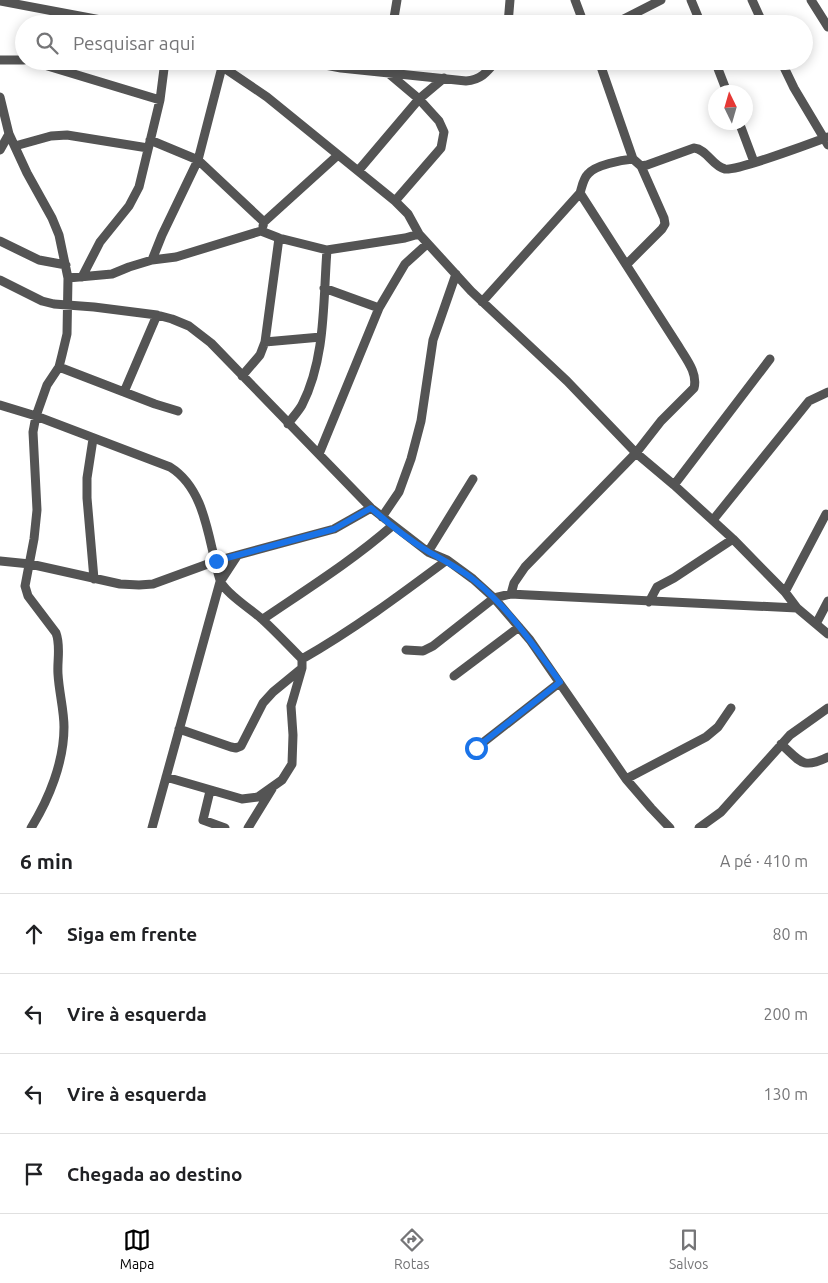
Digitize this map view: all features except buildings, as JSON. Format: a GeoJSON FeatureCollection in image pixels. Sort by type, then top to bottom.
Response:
{"type":"FeatureCollection","features":[{"type":"Feature","properties":{"kind":"street"},"geometry":{"type":"LineString","coordinates":[[394,15],[397,0]]}},
{"type":"Feature","properties":{"kind":"street"},"geometry":{"type":"LineString","coordinates":[[509,15],[510,0]]}},
{"type":"Feature","properties":{"kind":"street"},"geometry":{"type":"LineString","coordinates":[[576,0],[581,15]]}},
{"type":"Feature","properties":{"kind":"street"},"geometry":{"type":"LineString","coordinates":[[632,15],[661,0]]}},
{"type":"Feature","properties":{"kind":"street"},"geometry":{"type":"LineString","coordinates":[[691,0],[697,15]]}},
{"type":"Feature","properties":{"kind":"street"},"geometry":{"type":"LineString","coordinates":[[752,0],[759,15]]}},
{"type":"Feature","properties":{"kind":"street"},"geometry":{"type":"LineString","coordinates":[[812,0],[828,27]]}},
{"type":"Feature","properties":{"kind":"street"},"geometry":{"type":"LineString","coordinates":[[2,3],[71,15]]}},
{"type":"Feature","properties":{"kind":"street"},"geometry":{"type":"LineString","coordinates":[[0,60],[15,60]]}},
{"type":"Feature","properties":{"kind":"street"},"geometry":{"type":"LineString","coordinates":[[61,70],[160,100]]}},
{"type":"Feature","properties":{"kind":"street"},"geometry":{"type":"LineString","coordinates":[[82,277],[100,242],[135,197],[139,187],[160,100],[164,70]]}},
{"type":"Feature","properties":{"kind":"street"},"geometry":{"type":"LineString","coordinates":[[152,260],[198,160],[217,70]]}},
{"type":"Feature","properties":{"kind":"street"},"geometry":{"type":"LineString","coordinates":[[227,70],[267,98],[395,201],[408,214],[427,244],[482,302],[567,380],[636,453],[734,539],[785,592],[797,608],[828,634]]}},
{"type":"Feature","properties":{"kind":"street"},"geometry":{"type":"LineString","coordinates":[[364,70],[474,80],[484,75],[488,70]]}},
{"type":"Feature","properties":{"kind":"street"},"geometry":{"type":"LineString","coordinates":[[602,70],[633,159],[642,166],[665,224],[626,264]]}},
{"type":"Feature","properties":{"kind":"street"},"geometry":{"type":"LineString","coordinates":[[718,70],[724,85]]}},
{"type":"Feature","properties":{"kind":"street"},"geometry":{"type":"LineString","coordinates":[[642,166],[694,148],[700,148],[721,168],[727,170],[827,140],[794,88],[785,70]]}},
{"type":"Feature","properties":{"kind":"street"},"geometry":{"type":"LineString","coordinates":[[387,72],[419,99],[439,122],[444,132],[441,148],[395,201]]}},
{"type":"Feature","properties":{"kind":"street"},"geometry":{"type":"LineString","coordinates":[[358,171],[419,99],[444,78]]}},
{"type":"Feature","properties":{"kind":"street"},"geometry":{"type":"LineString","coordinates":[[0,97],[9,134],[59,235],[68,278],[67,334],[59,367],[47,385],[36,416],[32,445],[37,510],[34,539],[25,586],[28,596],[59,640],[57,672],[64,727],[62,749],[52,787],[31,828]]}},
{"type":"Feature","properties":{"kind":"street"},"geometry":{"type":"LineString","coordinates":[[742,130],[754,162]]}},
{"type":"Feature","properties":{"kind":"street"},"geometry":{"type":"LineString","coordinates":[[0,150],[9,134]]}},
{"type":"Feature","properties":{"kind":"street"},"geometry":{"type":"LineString","coordinates":[[15,146],[51,136],[67,135],[149,144],[198,160],[262,226],[279,238],[327,250],[405,238],[419,234]]}},
{"type":"Feature","properties":{"kind":"street"},"geometry":{"type":"LineString","coordinates":[[68,278],[112,274],[129,266],[152,260],[176,257],[262,226],[338,154]]}},
{"type":"Feature","properties":{"kind":"street"},"geometry":{"type":"LineString","coordinates":[[482,302],[580,193],[588,173],[594,169],[633,159]]}},
{"type":"Feature","properties":{"kind":"street"},"geometry":{"type":"LineString","coordinates":[[511,594],[514,584],[525,566],[636,453],[661,421],[694,388],[696,381],[679,347],[580,193]]}},
{"type":"Feature","properties":{"kind":"street"},"geometry":{"type":"LineString","coordinates":[[242,376],[260,355],[265,342],[279,238]]}},
{"type":"Feature","properties":{"kind":"street"},"geometry":{"type":"LineString","coordinates":[[0,241],[40,260],[66,265]]}},
{"type":"Feature","properties":{"kind":"street"},"geometry":{"type":"LineString","coordinates":[[319,454],[379,308],[405,264],[427,244]]}},
{"type":"Feature","properties":{"kind":"street"},"geometry":{"type":"LineString","coordinates":[[288,424],[301,406],[316,364],[321,337],[327,250]]}},
{"type":"Feature","properties":{"kind":"street"},"geometry":{"type":"LineString","coordinates":[[382,517],[399,492],[410,459],[421,421],[433,340],[456,274]]}},
{"type":"Feature","properties":{"kind":"street"},"geometry":{"type":"LineString","coordinates":[[0,280],[42,301],[54,304],[157,315],[172,319],[188,326],[211,343],[371,508],[428,552],[446,560],[473,579],[494,598],[530,640],[626,779],[670,828]]}},
{"type":"Feature","properties":{"kind":"street"},"geometry":{"type":"LineString","coordinates":[[324,288],[379,308]]}},
{"type":"Feature","properties":{"kind":"street"},"geometry":{"type":"LineString","coordinates":[[124,392],[157,315]]}},
{"type":"Feature","properties":{"kind":"street"},"geometry":{"type":"LineString","coordinates":[[265,342],[321,337]]}},
{"type":"Feature","properties":{"kind":"street"},"geometry":{"type":"LineString","coordinates":[[674,485],[770,359]]}},
{"type":"Feature","properties":{"kind":"street"},"geometry":{"type":"LineString","coordinates":[[59,367],[178,411]]}},
{"type":"Feature","properties":{"kind":"street"},"geometry":{"type":"LineString","coordinates":[[713,520],[809,401],[828,392]]}},
{"type":"Feature","properties":{"kind":"street"},"geometry":{"type":"LineString","coordinates":[[0,405],[36,416],[181,474],[196,496],[216,561],[220,582],[236,598],[263,619],[302,664]]}},
{"type":"Feature","properties":{"kind":"street"},"geometry":{"type":"LineString","coordinates":[[93,439],[87,478],[87,498],[94,579]]}},
{"type":"Feature","properties":{"kind":"street"},"geometry":{"type":"LineString","coordinates":[[428,552],[473,479]]}},
{"type":"Feature","properties":{"kind":"street"},"geometry":{"type":"LineString","coordinates":[[0,561],[30,564],[120,584],[153,584],[216,561],[334,529],[371,508]]}},
{"type":"Feature","properties":{"kind":"street"},"geometry":{"type":"LineString","coordinates":[[785,592],[826,514]]}},
{"type":"Feature","properties":{"kind":"street"},"geometry":{"type":"LineString","coordinates":[[263,619],[335,571],[368,547],[392,526]]}},
{"type":"Feature","properties":{"kind":"street"},"geometry":{"type":"LineString","coordinates":[[649,602],[657,587],[734,539]]}},
{"type":"Feature","properties":{"kind":"street"},"geometry":{"type":"LineString","coordinates":[[152,828],[220,582],[237,556]]}},
{"type":"Feature","properties":{"kind":"street"},"geometry":{"type":"LineString","coordinates":[[179,729],[231,747],[241,746],[263,703],[302,664],[446,560]]}},
{"type":"Feature","properties":{"kind":"street"},"geometry":{"type":"LineString","coordinates":[[406,650],[423,651],[433,646],[494,598],[511,594],[797,608]]}},
{"type":"Feature","properties":{"kind":"street"},"geometry":{"type":"LineString","coordinates":[[816,624],[828,601]]}},
{"type":"Feature","properties":{"kind":"street"},"geometry":{"type":"LineString","coordinates":[[454,676],[519,628]]}},
{"type":"Feature","properties":{"kind":"street"},"geometry":{"type":"LineString","coordinates":[[166,777],[242,799],[258,797],[282,780],[292,764],[291,706],[302,664]]}},
{"type":"Feature","properties":{"kind":"street"},"geometry":{"type":"LineString","coordinates":[[476,748],[560,682]]}},
{"type":"Feature","properties":{"kind":"street"},"geometry":{"type":"LineString","coordinates":[[626,779],[706,737],[718,727],[731,708]]}},
{"type":"Feature","properties":{"kind":"street"},"geometry":{"type":"LineString","coordinates":[[699,828],[721,812],[790,735],[828,708]]}},
{"type":"Feature","properties":{"kind":"street"},"geometry":{"type":"LineString","coordinates":[[781,744],[802,762],[810,764],[828,757]]}},
{"type":"Feature","properties":{"kind":"street"},"geometry":{"type":"LineString","coordinates":[[248,828],[275,785]]}},
{"type":"Feature","properties":{"kind":"street"},"geometry":{"type":"LineString","coordinates":[[210,791],[202,824],[225,828]]}},
{"type":"Feature","properties":{"kind":"route"},"geometry":{"type":"LineString","coordinates":[[216,561],[334,529],[371,508],[428,552],[446,560],[473,579],[494,598],[530,640],[560,682],[476,748]]}}]}
